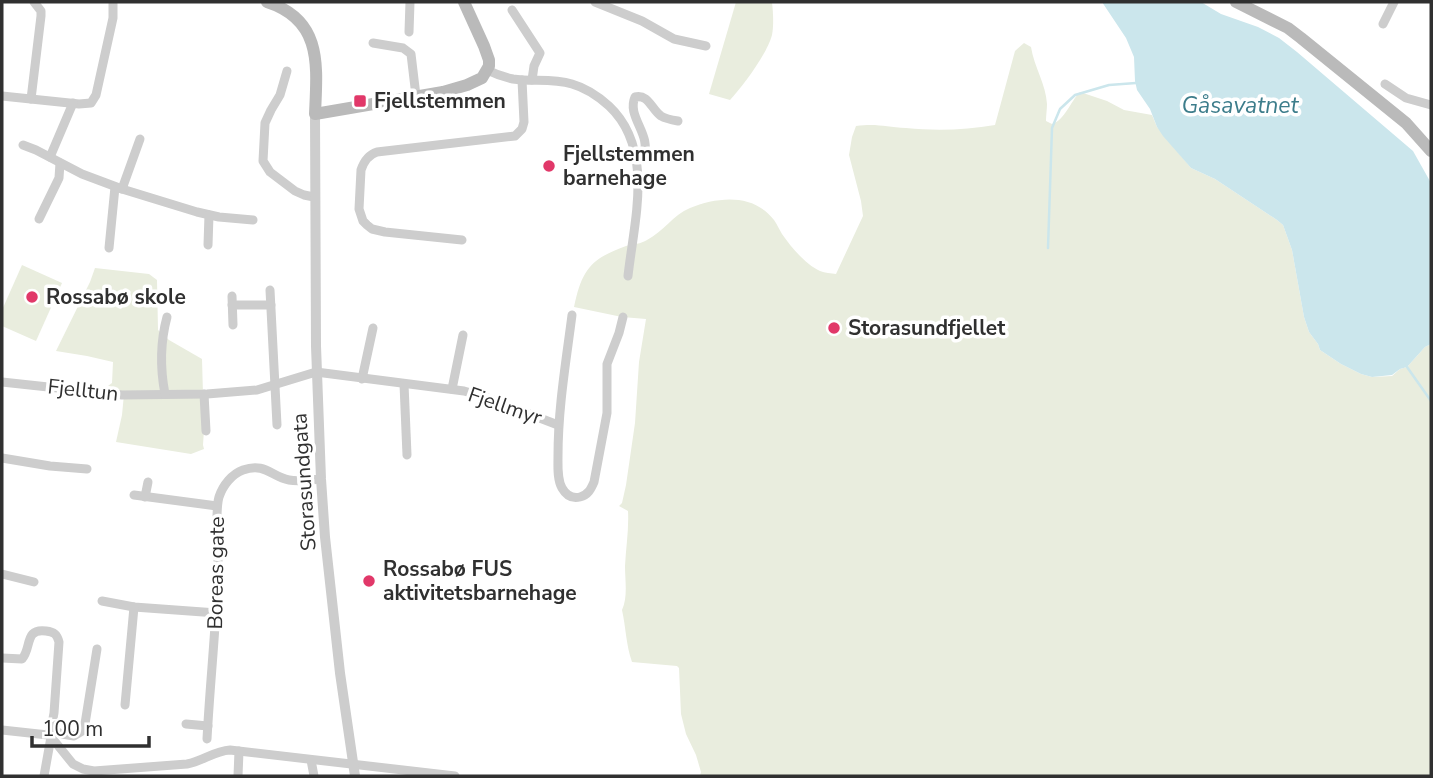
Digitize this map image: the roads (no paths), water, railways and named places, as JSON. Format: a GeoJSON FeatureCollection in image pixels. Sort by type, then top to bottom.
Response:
{"type":"FeatureCollection","features":[{"type":"Feature","properties":{"kind":"main road","name":"Storasundgata"},"geometry":{"type":"LineString","coordinates":[[267,2],[293,15],[309,35],[316,62],[315,114]]}},
{"type":"Feature","properties":{"kind":"main road"},"geometry":{"type":"LineString","coordinates":[[315,114],[443,92],[482,78],[489,66],[488,55],[464,2]]}},
{"type":"Feature","properties":{"kind":"main road"},"geometry":{"type":"LineString","coordinates":[[1236,2],[1288,28],[1406,122],[1430,147]]}},
{"type":"Feature","properties":{"kind":"street"},"geometry":{"type":"LineString","coordinates":[[31,99],[41,16],[41,11],[34,2]]}},
{"type":"Feature","properties":{"kind":"street"},"geometry":{"type":"LineString","coordinates":[[2,96],[91,103],[96,95],[113,18],[113,2]]}},
{"type":"Feature","properties":{"kind":"street"},"geometry":{"type":"LineString","coordinates":[[409,32],[410,2]]}},
{"type":"Feature","properties":{"kind":"street"},"geometry":{"type":"LineString","coordinates":[[595,2],[642,21],[674,39],[706,46]]}},
{"type":"Feature","properties":{"kind":"street"},"geometry":{"type":"LineString","coordinates":[[1383,24],[1394,2]]}},
{"type":"Feature","properties":{"kind":"street"},"geometry":{"type":"LineString","coordinates":[[462,240],[372,229],[363,221],[359,209],[361,170],[369,156],[377,152],[515,136],[522,129],[527,80],[540,53],[512,10]]}},
{"type":"Feature","properties":{"kind":"street"},"geometry":{"type":"LineString","coordinates":[[373,43],[403,48],[411,54],[416,96]]}},
{"type":"Feature","properties":{"kind":"street"},"geometry":{"type":"LineString","coordinates":[[487,70],[508,78],[551,80],[586,89],[615,112],[623,122],[633,143],[638,193],[628,276]]}},
{"type":"Feature","properties":{"kind":"street"},"geometry":{"type":"LineString","coordinates":[[287,71],[280,96],[265,123],[263,161],[270,172],[295,191],[314,197]]}},
{"type":"Feature","properties":{"kind":"street"},"geometry":{"type":"LineString","coordinates":[[1385,85],[1406,98],[1431,105]]}},
{"type":"Feature","properties":{"kind":"street"},"geometry":{"type":"LineString","coordinates":[[636,159],[643,157],[646,146],[632,104],[635,97],[645,98],[661,115],[678,121]]}},
{"type":"Feature","properties":{"kind":"street"},"geometry":{"type":"LineString","coordinates":[[50,157],[73,103]]}},
{"type":"Feature","properties":{"kind":"street","name":"Storasundgata"},"geometry":{"type":"LineString","coordinates":[[315,114],[316,372],[321,479],[333,614],[354,768]]}},
{"type":"Feature","properties":{"kind":"street"},"geometry":{"type":"LineString","coordinates":[[109,248],[118,188],[139,139]]}},
{"type":"Feature","properties":{"kind":"street"},"geometry":{"type":"LineString","coordinates":[[23,145],[118,188],[209,215],[253,220]]}},
{"type":"Feature","properties":{"kind":"street"},"geometry":{"type":"LineString","coordinates":[[39,219],[59,178],[60,163]]}},
{"type":"Feature","properties":{"kind":"street"},"geometry":{"type":"LineString","coordinates":[[208,245],[209,215]]}},
{"type":"Feature","properties":{"kind":"street"},"geometry":{"type":"LineString","coordinates":[[270,290],[277,425]]}},
{"type":"Feature","properties":{"kind":"street"},"geometry":{"type":"LineString","coordinates":[[233,326],[232,301],[271,305]]}},
{"type":"Feature","properties":{"kind":"street"},"geometry":{"type":"LineString","coordinates":[[572,315],[558,425],[560,481],[563,491],[576,498],[590,491],[594,482],[607,414],[607,364],[623,317]]}},
{"type":"Feature","properties":{"kind":"street"},"geometry":{"type":"LineString","coordinates":[[165,394],[161,352],[167,317]]}},
{"type":"Feature","properties":{"kind":"street"},"geometry":{"type":"LineString","coordinates":[[362,379],[373,328]]}},
{"type":"Feature","properties":{"kind":"street","name":"Fjellmyr"},"geometry":{"type":"LineString","coordinates":[[452,389],[463,335]]}},
{"type":"Feature","properties":{"kind":"street","name":"Fjellmyr"},"geometry":{"type":"LineString","coordinates":[[316,372],[452,389],[485,397],[558,425]]}},
{"type":"Feature","properties":{"kind":"street","name":"Fjelltun"},"geometry":{"type":"LineString","coordinates":[[2,382],[122,395],[204,394],[257,390],[316,372]]}},
{"type":"Feature","properties":{"kind":"street"},"geometry":{"type":"LineString","coordinates":[[404,384],[407,455]]}},
{"type":"Feature","properties":{"kind":"street"},"geometry":{"type":"LineString","coordinates":[[204,394],[206,431]]}},
{"type":"Feature","properties":{"kind":"street"},"geometry":{"type":"LineString","coordinates":[[2,458],[87,469]]}},
{"type":"Feature","properties":{"kind":"street","name":"Boreas gate"},"geometry":{"type":"LineString","coordinates":[[207,739],[217,613],[217,506],[220,494],[233,475],[252,468],[264,469],[289,480],[321,479]]}},
{"type":"Feature","properties":{"kind":"street"},"geometry":{"type":"LineString","coordinates":[[145,497],[148,482]]}},
{"type":"Feature","properties":{"kind":"street"},"geometry":{"type":"LineString","coordinates":[[134,495],[217,506]]}},
{"type":"Feature","properties":{"kind":"street"},"geometry":{"type":"LineString","coordinates":[[2,574],[34,582]]}},
{"type":"Feature","properties":{"kind":"street"},"geometry":{"type":"LineString","coordinates":[[102,601],[134,607],[217,613]]}},
{"type":"Feature","properties":{"kind":"street"},"geometry":{"type":"LineString","coordinates":[[125,705],[134,607]]}},
{"type":"Feature","properties":{"kind":"street"},"geometry":{"type":"LineString","coordinates":[[2,659],[22,659],[27,653],[28,639],[36,631],[43,630],[58,636],[54,713],[44,776]]}},
{"type":"Feature","properties":{"kind":"street"},"geometry":{"type":"LineString","coordinates":[[2,730],[74,736],[84,730],[97,649]]}},
{"type":"Feature","properties":{"kind":"street"},"geometry":{"type":"LineString","coordinates":[[186,724],[208,726]]}},
{"type":"Feature","properties":{"kind":"street"},"geometry":{"type":"LineString","coordinates":[[50,734],[73,764],[94,771],[118,773],[194,763],[218,751],[240,751],[354,768],[455,776]]}},
{"type":"Feature","properties":{"kind":"street"},"geometry":{"type":"LineString","coordinates":[[238,776],[240,751]]}},
{"type":"Feature","properties":{"kind":"street"},"geometry":{"type":"LineString","coordinates":[[311,760],[314,776]]}},
{"type":"Feature","properties":{"kind":"street"},"geometry":{"type":"LineString","coordinates":[[174,776],[175,765]]}},
{"type":"Feature","properties":{"kind":"water","name":"Gåsavatnet"},"geometry":{"type":"Polygon","coordinates":[[[1102,2],[1201,2],[1221,14],[1258,27],[1297,52],[1413,151],[1431,183],[1431,344],[1407,367],[1392,375],[1372,377],[1341,364],[1320,350],[1304,317],[1292,250],[1283,225],[1215,179],[1191,168],[1163,136],[1137,90],[1134,57],[1126,38],[1102,2]]]}},
{"type":"Feature","properties":{"kind":"waterway"},"geometry":{"type":"LineString","coordinates":[[1048,248],[1052,128],[1060,109],[1075,95],[1109,85],[1136,83]]}},
{"type":"Feature","properties":{"kind":"waterway"},"geometry":{"type":"LineString","coordinates":[[1407,367],[1431,401]]}},
{"type":"Feature","properties":{"kind":"place","name":"Fjellstemmen"},"geometry":{"type":"Point","coordinates":[360,101]}},
{"type":"Feature","properties":{"kind":"place","name":"Fjellstemmen barnehage"},"geometry":{"type":"Point","coordinates":[549,166]}},
{"type":"Feature","properties":{"kind":"place","name":"Rossabø skole"},"geometry":{"type":"Point","coordinates":[32,297]}},
{"type":"Feature","properties":{"kind":"place","name":"Storasundfjellet"},"geometry":{"type":"Point","coordinates":[834,328]}},
{"type":"Feature","properties":{"kind":"place","name":"Rossabø FUS aktivitetsbarnehage"},"geometry":{"type":"Point","coordinates":[369,581]}}]}
